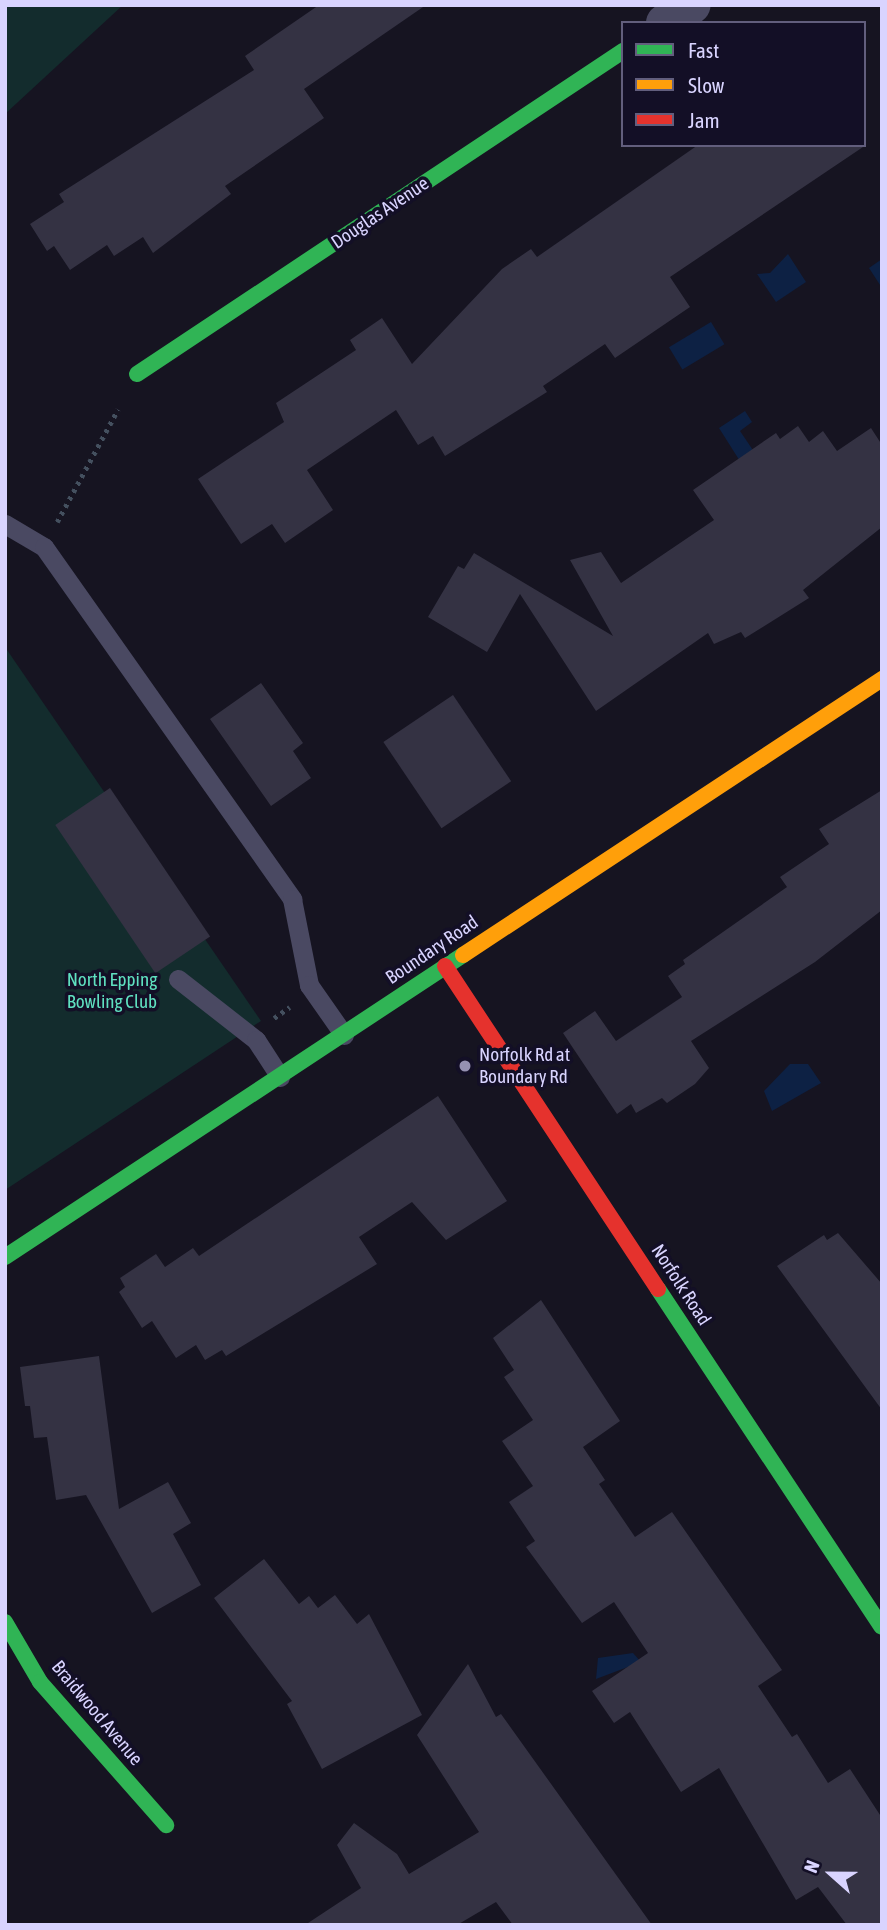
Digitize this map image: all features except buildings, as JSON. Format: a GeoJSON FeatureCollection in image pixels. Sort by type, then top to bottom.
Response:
{"type":"FeatureCollection","features":[{"type":"Feature","properties":{"kind":"street"},"geometry":{"type":"LineString","coordinates":[[668,21],[692,5]]}},
{"type":"Feature","properties":{"kind":"street","name":"Douglas Avenue"},"geometry":{"type":"LineString","coordinates":[[137,374],[621,52]]}},
{"type":"Feature","properties":{"kind":"street","name":"Boundary Road"},"geometry":{"type":"LineString","coordinates":[[5,1257],[882,678]]}},
{"type":"Feature","properties":{"kind":"street","name":"Norfolk Road"},"geometry":{"type":"LineString","coordinates":[[445,965],[882,1627]]}},
{"type":"Feature","properties":{"kind":"street","name":"Braidwood Avenue"},"geometry":{"type":"LineString","coordinates":[[5,1622],[40,1682],[166,1825]]}},
{"type":"Feature","properties":{"kind":"lane"},"geometry":{"type":"LineString","coordinates":[[5,524],[44,547],[292,899],[309,985],[344,1035]]}},
{"type":"Feature","properties":{"kind":"lane"},"geometry":{"type":"LineString","coordinates":[[178,979],[256,1040],[280,1077]]}},
{"type":"Feature","properties":{"kind":"path"},"geometry":{"type":"LineString","coordinates":[[44,547],[137,374]]}},
{"type":"Feature","properties":{"kind":"green space"},"geometry":{"type":"Polygon","coordinates":[[[5,5],[123,5],[5,114],[5,5]]]}},
{"type":"Feature","properties":{"kind":"green space","name":"North Epping Bowling Club"},"geometry":{"type":"Polygon","coordinates":[[[5,647],[261,1021],[5,1190],[5,647]]]}},
{"type":"Feature","properties":{"kind":"water"},"geometry":{"type":"Polygon","coordinates":[[[788,254],[806,282],[776,302],[757,274],[770,273],[788,254]]]}},
{"type":"Feature","properties":{"kind":"water"},"geometry":{"type":"Polygon","coordinates":[[[882,259],[882,288],[869,268],[882,259]]]}},
{"type":"Feature","properties":{"kind":"water"},"geometry":{"type":"Polygon","coordinates":[[[711,322],[724,344],[682,370],[669,347],[711,322]]]}},
{"type":"Feature","properties":{"kind":"water"},"geometry":{"type":"Polygon","coordinates":[[[745,411],[752,422],[740,431],[765,468],[750,477],[719,428],[745,411]]]}},
{"type":"Feature","properties":{"kind":"water"},"geometry":{"type":"Polygon","coordinates":[[[790,1064],[808,1064],[821,1083],[772,1111],[764,1091],[790,1064]]]}},
{"type":"Feature","properties":{"kind":"water"},"geometry":{"type":"Polygon","coordinates":[[[633,1653],[641,1662],[596,1679],[598,1658],[633,1653]]]}},
{"type":"Feature","properties":{"kind":"traffic: fast"},"geometry":{"type":"LineString","coordinates":[[137,374],[621,52]]}},
{"type":"Feature","properties":{"kind":"traffic: fast"},"geometry":{"type":"LineString","coordinates":[[5,1257],[463,955]]}},
{"type":"Feature","properties":{"kind":"traffic: fast"},"geometry":{"type":"LineString","coordinates":[[658,1289],[882,1627]]}},
{"type":"Feature","properties":{"kind":"traffic: fast"},"geometry":{"type":"LineString","coordinates":[[5,1622],[40,1682],[166,1825]]}},
{"type":"Feature","properties":{"kind":"traffic: slow"},"geometry":{"type":"LineString","coordinates":[[463,955],[882,679]]}},
{"type":"Feature","properties":{"kind":"traffic: jam"},"geometry":{"type":"LineString","coordinates":[[445,966],[658,1289]]}},
{"type":"Feature","properties":{"kind":"place","name":"Norfolk Rd at Boundary Rd"},"geometry":{"type":"Point","coordinates":[465,1066]}}]}
